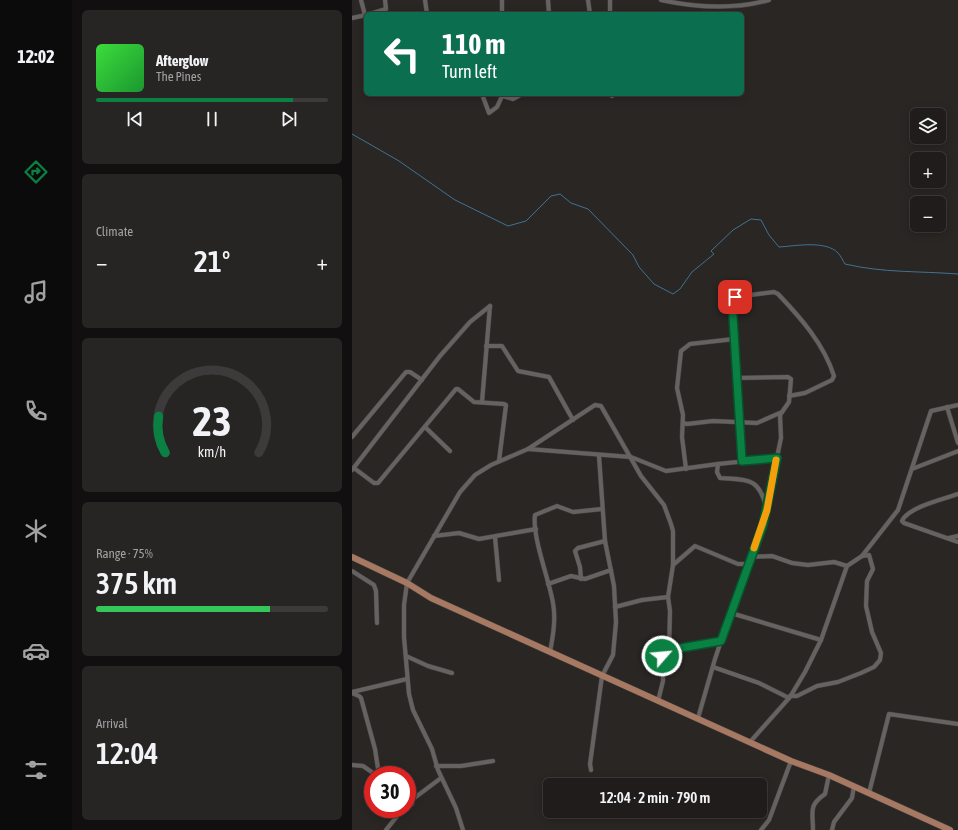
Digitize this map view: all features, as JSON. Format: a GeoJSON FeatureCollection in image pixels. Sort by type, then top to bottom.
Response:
{"type":"FeatureCollection","features":[{"type":"Feature","properties":{"kind":"main road"},"geometry":{"type":"LineString","coordinates":[[352,557],[407,583],[431,598],[791,761],[829,775],[950,830]]}},
{"type":"Feature","properties":{"kind":"street"},"geometry":{"type":"LineString","coordinates":[[361,0],[364,12]]}},
{"type":"Feature","properties":{"kind":"street"},"geometry":{"type":"LineString","coordinates":[[376,12],[386,9],[385,0]]}},
{"type":"Feature","properties":{"kind":"street"},"geometry":{"type":"LineString","coordinates":[[425,0],[428,12]]}},
{"type":"Feature","properties":{"kind":"street"},"geometry":{"type":"LineString","coordinates":[[502,0],[502,12]]}},
{"type":"Feature","properties":{"kind":"street"},"geometry":{"type":"LineString","coordinates":[[548,0],[549,12]]}},
{"type":"Feature","properties":{"kind":"street"},"geometry":{"type":"LineString","coordinates":[[588,0],[590,12]]}},
{"type":"Feature","properties":{"kind":"street"},"geometry":{"type":"LineString","coordinates":[[610,0],[610,12]]}},
{"type":"Feature","properties":{"kind":"street"},"geometry":{"type":"LineString","coordinates":[[662,0],[693,6],[733,8],[769,0]]}},
{"type":"Feature","properties":{"kind":"street"},"geometry":{"type":"LineString","coordinates":[[352,18],[364,15]]}},
{"type":"Feature","properties":{"kind":"street"},"geometry":{"type":"LineString","coordinates":[[483,96],[489,113],[496,109],[502,96]]}},
{"type":"Feature","properties":{"kind":"street"},"geometry":{"type":"LineString","coordinates":[[506,96],[513,99],[518,96]]}},
{"type":"Feature","properties":{"kind":"street"},"geometry":{"type":"LineString","coordinates":[[742,461],[736,378],[733,299],[774,292],[778,294],[802,320],[827,360],[834,376],[832,380],[805,393],[789,396]]}},
{"type":"Feature","properties":{"kind":"street"},"geometry":{"type":"LineString","coordinates":[[482,402],[490,306],[470,322],[422,380],[353,469],[374,483],[378,483],[456,389],[460,390],[471,401],[482,402],[504,404],[506,406],[499,461]]}},
{"type":"Feature","properties":{"kind":"street"},"geometry":{"type":"LineString","coordinates":[[686,469],[682,437],[683,423],[677,388],[683,349],[690,344],[734,339]]}},
{"type":"Feature","properties":{"kind":"street"},"geometry":{"type":"LineString","coordinates":[[486,346],[502,346],[518,371],[549,376],[572,420]]}},
{"type":"Feature","properties":{"kind":"street"},"geometry":{"type":"LineString","coordinates":[[352,437],[406,372],[410,372],[422,380]]}},
{"type":"Feature","properties":{"kind":"street"},"geometry":{"type":"LineString","coordinates":[[698,718],[721,641],[767,510],[781,438],[780,415],[787,406],[789,396],[790,378],[736,378]]}},
{"type":"Feature","properties":{"kind":"street"},"geometry":{"type":"LineString","coordinates":[[463,830],[456,808],[436,766],[432,749],[414,710],[407,679],[403,618],[407,583],[460,492],[475,475],[499,461],[528,449],[595,405],[600,406],[641,476],[664,505],[673,531],[673,564],[668,597],[670,611],[669,650]]}},
{"type":"Feature","properties":{"kind":"street"},"geometry":{"type":"LineString","coordinates":[[750,742],[790,697],[805,672],[821,640],[847,566],[862,556],[898,510],[931,411],[958,405]]}},
{"type":"Feature","properties":{"kind":"street"},"geometry":{"type":"LineString","coordinates":[[947,407],[958,443]]}},
{"type":"Feature","properties":{"kind":"street"},"geometry":{"type":"LineString","coordinates":[[683,423],[757,423],[782,412]]}},
{"type":"Feature","properties":{"kind":"street"},"geometry":{"type":"LineString","coordinates":[[425,428],[450,451]]}},
{"type":"Feature","properties":{"kind":"street"},"geometry":{"type":"LineString","coordinates":[[528,449],[599,456],[616,455],[631,457],[662,471],[674,471],[718,464],[777,458]]}},
{"type":"Feature","properties":{"kind":"street"},"geometry":{"type":"LineString","coordinates":[[912,469],[958,451]]}},
{"type":"Feature","properties":{"kind":"street"},"geometry":{"type":"LineString","coordinates":[[591,770],[590,764],[602,676],[614,650],[614,586],[605,541],[599,456]]}},
{"type":"Feature","properties":{"kind":"street"},"geometry":{"type":"LineString","coordinates":[[718,464],[717,472],[720,478],[744,480],[757,486],[763,493],[767,510]]}},
{"type":"Feature","properties":{"kind":"street"},"geometry":{"type":"LineString","coordinates":[[958,494],[912,511],[904,516],[902,521],[904,524],[958,542]]}},
{"type":"Feature","properties":{"kind":"street"},"geometry":{"type":"LineString","coordinates":[[550,652],[554,610],[534,517],[536,513],[557,506],[573,512],[602,509]]}},
{"type":"Feature","properties":{"kind":"street"},"geometry":{"type":"LineString","coordinates":[[434,536],[459,533],[475,539],[536,529]]}},
{"type":"Feature","properties":{"kind":"street"},"geometry":{"type":"LineString","coordinates":[[495,536],[499,580]]}},
{"type":"Feature","properties":{"kind":"street"},"geometry":{"type":"LineString","coordinates":[[949,538],[958,536]]}},
{"type":"Feature","properties":{"kind":"street"},"geometry":{"type":"LineString","coordinates":[[580,579],[580,567],[575,551],[578,548],[605,541]]}},
{"type":"Feature","properties":{"kind":"street"},"geometry":{"type":"LineString","coordinates":[[673,564],[695,546],[738,564],[748,564]]}},
{"type":"Feature","properties":{"kind":"street"},"geometry":{"type":"LineString","coordinates":[[713,667],[753,681],[790,697],[797,696],[817,686],[838,682],[874,667],[880,660],[881,653],[872,632],[866,606],[866,581],[873,569],[869,555],[862,556]]}},
{"type":"Feature","properties":{"kind":"street"},"geometry":{"type":"LineString","coordinates":[[750,557],[772,556],[792,563],[808,565],[834,562],[847,566]]}},
{"type":"Feature","properties":{"kind":"street"},"geometry":{"type":"LineString","coordinates":[[738,564],[745,572]]}},
{"type":"Feature","properties":{"kind":"street"},"geometry":{"type":"LineString","coordinates":[[548,584],[570,576],[576,576],[580,579],[611,570]]}},
{"type":"Feature","properties":{"kind":"street"},"geometry":{"type":"LineString","coordinates":[[352,571],[374,585],[376,591],[377,623]]}},
{"type":"Feature","properties":{"kind":"street"},"geometry":{"type":"LineString","coordinates":[[615,607],[638,600],[668,597]]}},
{"type":"Feature","properties":{"kind":"street"},"geometry":{"type":"LineString","coordinates":[[731,613],[821,640]]}},
{"type":"Feature","properties":{"kind":"street"},"geometry":{"type":"LineString","coordinates":[[658,701],[663,681],[662,654],[669,650],[721,641]]}},
{"type":"Feature","properties":{"kind":"street"},"geometry":{"type":"LineString","coordinates":[[406,656],[428,666],[452,673]]}},
{"type":"Feature","properties":{"kind":"street"},"geometry":{"type":"LineString","coordinates":[[352,692],[407,679]]}},
{"type":"Feature","properties":{"kind":"street"},"geometry":{"type":"LineString","coordinates":[[352,692],[361,698],[375,749],[376,766]]}},
{"type":"Feature","properties":{"kind":"street"},"geometry":{"type":"LineString","coordinates":[[869,793],[889,714],[958,724]]}},
{"type":"Feature","properties":{"kind":"street"},"geometry":{"type":"LineString","coordinates":[[436,766],[461,766],[492,761]]}},
{"type":"Feature","properties":{"kind":"street"},"geometry":{"type":"LineString","coordinates":[[761,830],[769,820],[791,761]]}},
{"type":"Feature","properties":{"kind":"street"},"geometry":{"type":"LineString","coordinates":[[352,765],[364,767]]}},
{"type":"Feature","properties":{"kind":"street"},"geometry":{"type":"LineString","coordinates":[[813,830],[812,806],[817,799],[825,794],[829,775]]}},
{"type":"Feature","properties":{"kind":"street"},"geometry":{"type":"LineString","coordinates":[[416,797],[441,778]]}},
{"type":"Feature","properties":{"kind":"street"},"geometry":{"type":"LineString","coordinates":[[832,830],[834,822],[852,798],[854,786]]}},
{"type":"Feature","properties":{"kind":"street"},"geometry":{"type":"LineString","coordinates":[[386,830],[396,818]]}},
{"type":"Feature","properties":{"kind":"waterway"},"geometry":{"type":"LineString","coordinates":[[352,134],[399,161],[455,200],[508,226],[526,221],[551,196],[560,194],[571,203],[588,209],[633,255],[639,267],[654,284],[673,294],[680,289],[692,272],[714,254],[711,251],[733,230],[751,219],[761,220],[769,235],[779,247],[802,245],[826,246],[839,254],[845,264],[859,267],[958,274]]}},
{"type":"Feature","properties":{"kind":"slow traffic"},"geometry":{"type":"LineString","coordinates":[[754,548],[767,510],[776,460]]}},
{"type":"Feature","properties":{"kind":"route"},"geometry":{"type":"LineString","coordinates":[[662,656],[664,652],[669,650],[721,641],[767,510],[777,458],[742,461],[732,301],[735,297]]}}]}
